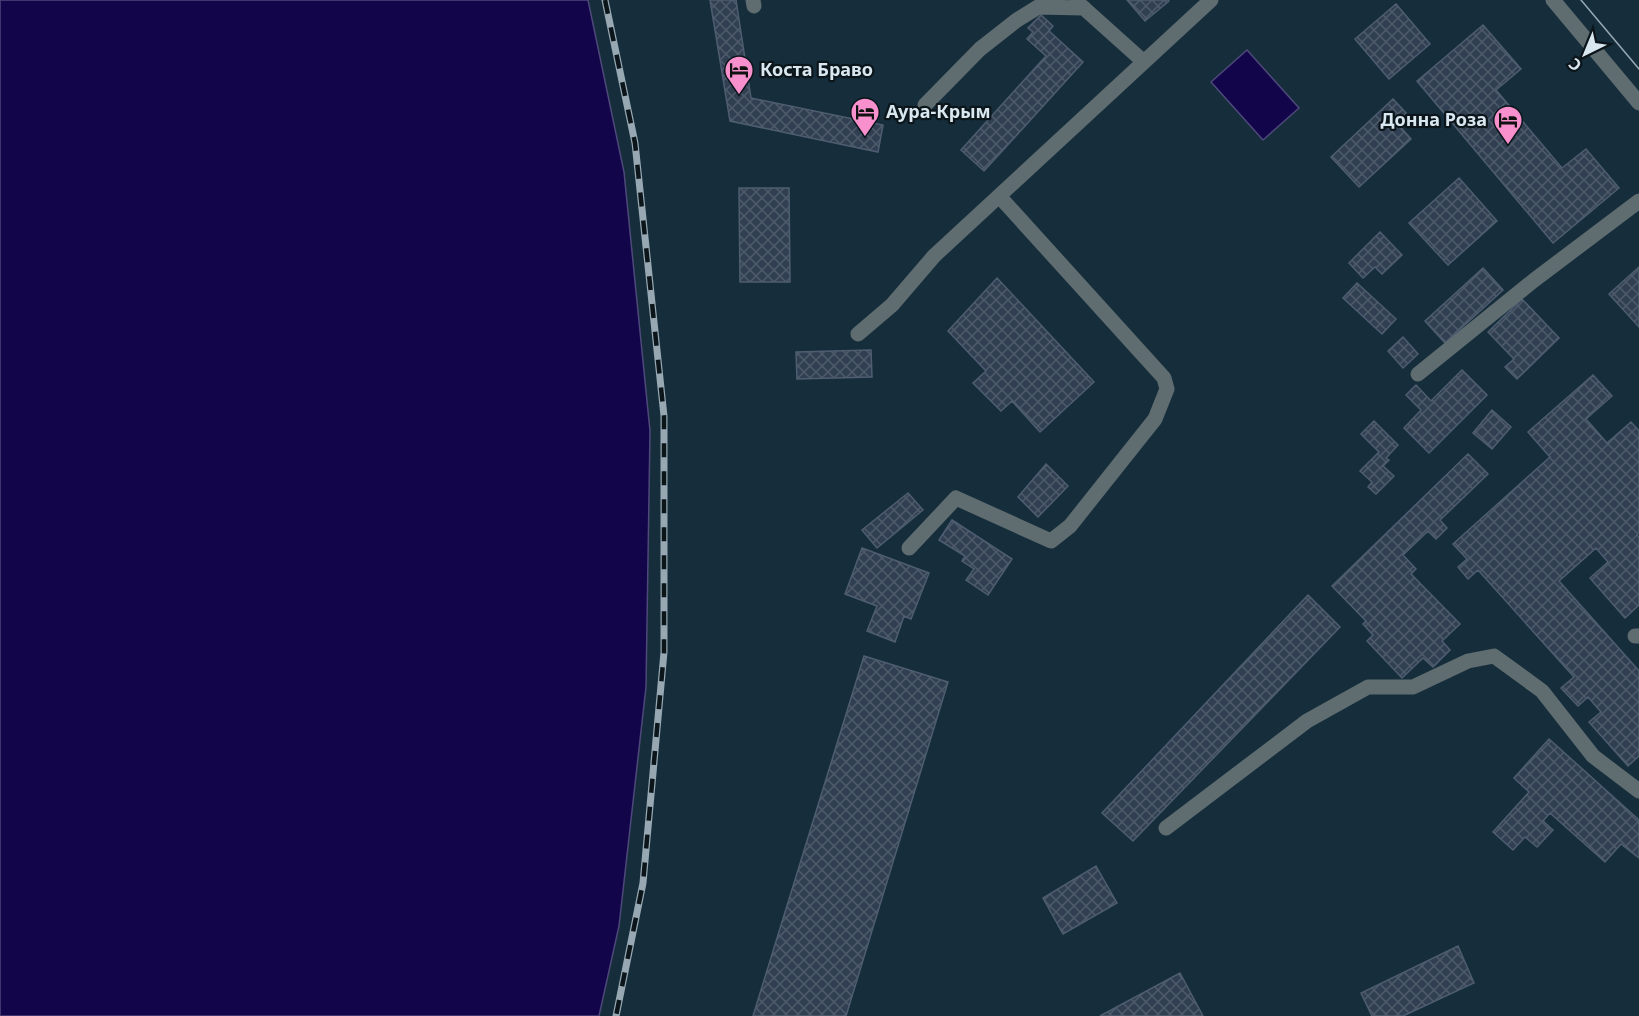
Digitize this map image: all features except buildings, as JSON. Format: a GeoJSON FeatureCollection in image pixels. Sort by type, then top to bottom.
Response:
{"type":"FeatureCollection","features":[{"type":"Feature","properties":{"kind":"street"},"geometry":{"type":"LineString","coordinates":[[858,334],[892,305],[934,256],[1211,0]]}},
{"type":"Feature","properties":{"kind":"street"},"geometry":{"type":"LineString","coordinates":[[1553,0],[1639,103]]}},
{"type":"Feature","properties":{"kind":"street"},"geometry":{"type":"LineString","coordinates":[[925,105],[980,49],[1038,7],[1080,4],[1143,62]]}},
{"type":"Feature","properties":{"kind":"street"},"geometry":{"type":"LineString","coordinates":[[909,548],[956,498],[1051,541],[1070,526],[1155,419],[1167,388],[1164,378],[999,196]]}},
{"type":"Feature","properties":{"kind":"street"},"geometry":{"type":"LineString","coordinates":[[1418,374],[1533,281],[1639,201]]}},
{"type":"Feature","properties":{"kind":"street"},"geometry":{"type":"LineString","coordinates":[[1166,828],[1307,722],[1368,687],[1413,687],[1468,662],[1494,656],[1542,691],[1593,756],[1639,791]]}},
{"type":"Feature","properties":{"kind":"shaded area"},"geometry":{"type":"Polygon","coordinates":[[[0,0],[588,0],[624,172],[650,431],[646,687],[619,926],[599,1016],[0,1016],[0,0]]]}},
{"type":"Feature","properties":{"kind":"shaded area"},"geometry":{"type":"Polygon","coordinates":[[[1247,50],[1299,108],[1263,140],[1211,82],[1247,50]]]}},
{"type":"Feature","properties":{"kind":"tram line"},"geometry":{"type":"LineString","coordinates":[[1581,0],[1639,69]]}},
{"type":"Feature","properties":{"kind":"railway"},"geometry":{"type":"LineString","coordinates":[[605,0],[635,143],[664,416],[664,652],[643,883],[616,1016]]}},
{"type":"Feature","properties":{"kind":"place","name":"Коста Браво"},"geometry":{"type":"Point","coordinates":[739,96]}},
{"type":"Feature","properties":{"kind":"place","name":"Аура-Крым"},"geometry":{"type":"Point","coordinates":[865,138]}},
{"type":"Feature","properties":{"kind":"place","name":"Донна Роза"},"geometry":{"type":"Point","coordinates":[1508,146]}}]}
